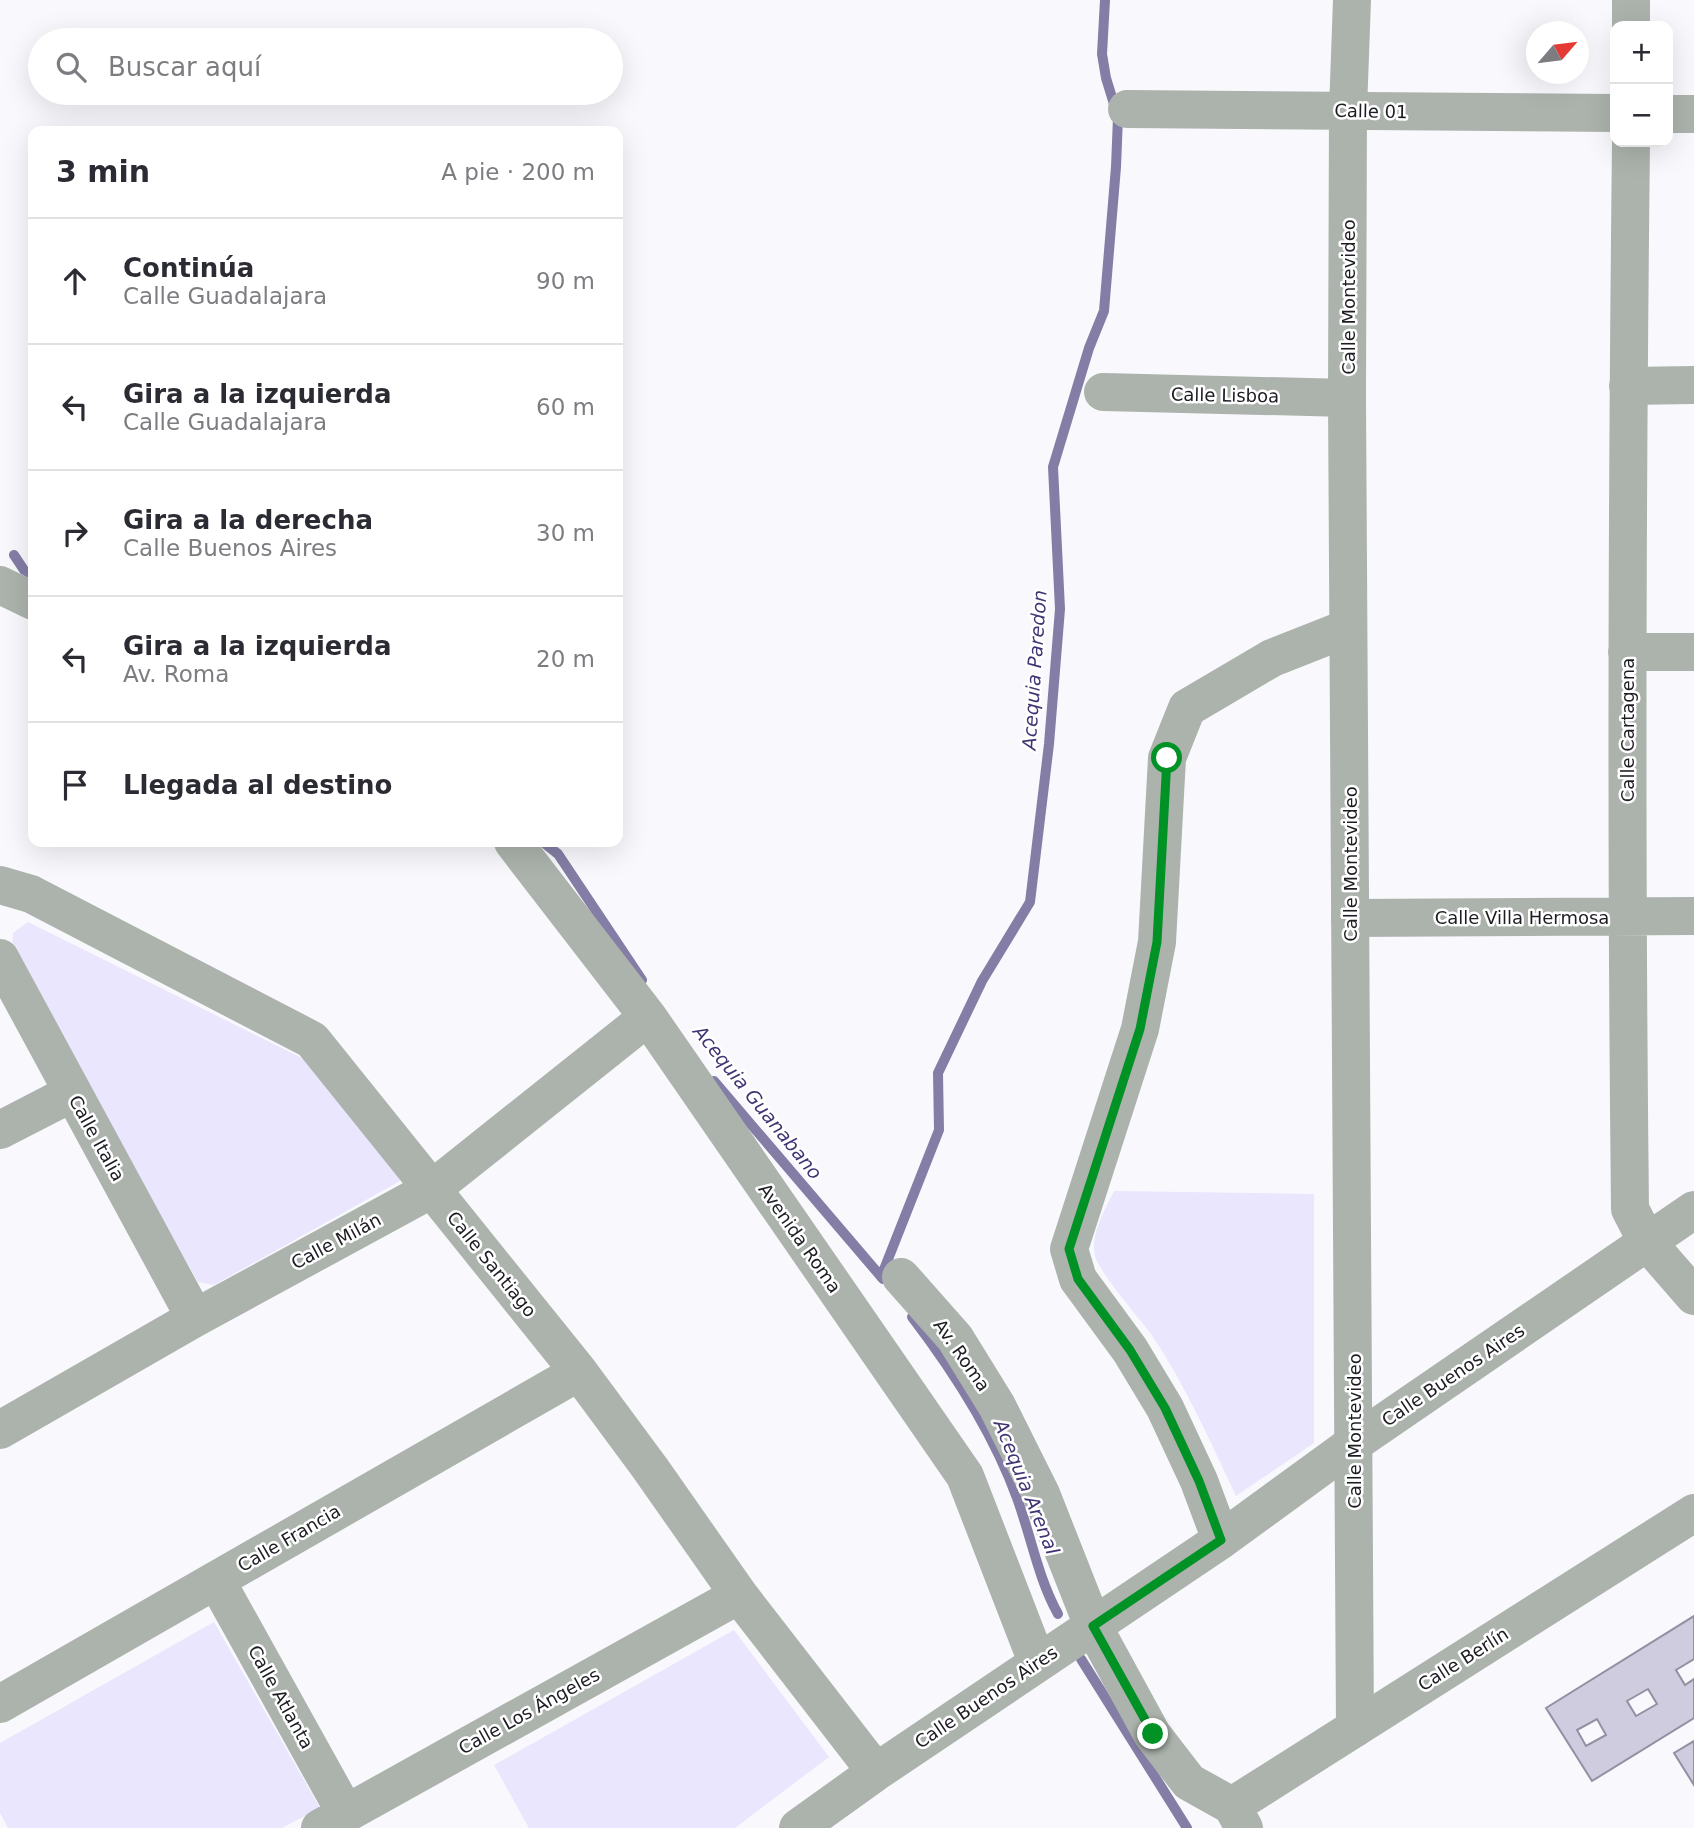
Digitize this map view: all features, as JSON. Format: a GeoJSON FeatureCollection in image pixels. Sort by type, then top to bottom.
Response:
{"type":"FeatureCollection","features":[{"type":"Feature","properties":{"kind":"street","name":"Calle Montevideo"},"geometry":{"type":"LineString","coordinates":[[1352,0],[1348,110],[1348,628],[1354,1728]]}},
{"type":"Feature","properties":{"kind":"street"},"geometry":{"type":"LineString","coordinates":[[1631,0],[1631,21]]}},
{"type":"Feature","properties":{"kind":"street","name":"Calle 01"},"geometry":{"type":"LineString","coordinates":[[1127,109],[1610,113]]}},
{"type":"Feature","properties":{"kind":"street"},"geometry":{"type":"LineString","coordinates":[[1673,114],[1694,114]]}},
{"type":"Feature","properties":{"kind":"street","name":"Calle Cartagena"},"geometry":{"type":"LineString","coordinates":[[1631,147],[1627,652],[1630,1209],[1647,1242],[1694,1296]]}},
{"type":"Feature","properties":{"kind":"street"},"geometry":{"type":"LineString","coordinates":[[1628,386],[1694,385]]}},
{"type":"Feature","properties":{"kind":"street","name":"Calle Lisboa"},"geometry":{"type":"LineString","coordinates":[[1102,392],[1348,398]]}},
{"type":"Feature","properties":{"kind":"street"},"geometry":{"type":"LineString","coordinates":[[0,585],[28,599]]}},
{"type":"Feature","properties":{"kind":"street"},"geometry":{"type":"LineString","coordinates":[[1221,1540],[1199,1481],[1165,1408],[1130,1350],[1078,1279],[1069,1249],[1140,1029],[1157,942],[1167,758],[1187,708],[1272,658],[1348,628]]}},
{"type":"Feature","properties":{"kind":"street"},"geometry":{"type":"LineString","coordinates":[[1627,652],[1694,652]]}},
{"type":"Feature","properties":{"kind":"street","name":"Avenida Roma"},"geometry":{"type":"LineString","coordinates":[[517,847],[649,1017],[965,1476],[1037,1662]]}},
{"type":"Feature","properties":{"kind":"street","name":"Calle Santiago"},"geometry":{"type":"LineString","coordinates":[[0,885],[31,894],[312,1040],[579,1372],[738,1595],[876,1772]]}},
{"type":"Feature","properties":{"kind":"street","name":"Calle Villa Hermosa"},"geometry":{"type":"LineString","coordinates":[[1350,918],[1694,916]]}},
{"type":"Feature","properties":{"kind":"street","name":"Calle Italia"},"geometry":{"type":"LineString","coordinates":[[0,958],[195,1318]]}},
{"type":"Feature","properties":{"kind":"street","name":"Calle Milán"},"geometry":{"type":"LineString","coordinates":[[0,1430],[195,1318],[432,1189],[649,1017]]}},
{"type":"Feature","properties":{"kind":"street"},"geometry":{"type":"LineString","coordinates":[[0,1130],[72,1093]]}},
{"type":"Feature","properties":{"kind":"street","name":"Calle Buenos Aires"},"geometry":{"type":"LineString","coordinates":[[798,1828],[1037,1662],[1221,1540],[1354,1443],[1694,1210]]}},
{"type":"Feature","properties":{"kind":"street","name":"Av. Roma"},"geometry":{"type":"LineString","coordinates":[[901,1277],[955,1338],[997,1406],[1041,1494],[1093,1626],[1153,1734],[1189,1782],[1238,1817]]}},
{"type":"Feature","properties":{"kind":"street","name":"Calle Francia"},"geometry":{"type":"LineString","coordinates":[[0,1703],[579,1372]]}},
{"type":"Feature","properties":{"kind":"street","name":"Calle Berlín"},"geometry":{"type":"LineString","coordinates":[[1238,1817],[1354,1728],[1694,1513]]}},
{"type":"Feature","properties":{"kind":"street","name":"Calle Atlanta"},"geometry":{"type":"LineString","coordinates":[[216,1580],[333,1821]]}},
{"type":"Feature","properties":{"kind":"street","name":"Calle Los Ángeles"},"geometry":{"type":"LineString","coordinates":[[333,1821],[738,1595]]}},
{"type":"Feature","properties":{"kind":"shaded area"},"geometry":{"type":"Polygon","coordinates":[[[28,922],[322,1068],[400,1169],[400,1181],[214,1285],[198,1282],[12,955],[13,933],[28,922]]]}},
{"type":"Feature","properties":{"kind":"shaded area"},"geometry":{"type":"Polygon","coordinates":[[[1114,1191],[1314,1194],[1314,1443],[1236,1496],[1175,1373],[1151,1334],[1104,1273],[1095,1256],[1096,1231],[1114,1191]]]}},
{"type":"Feature","properties":{"kind":"shaded area"},"geometry":{"type":"Polygon","coordinates":[[[214,1622],[320,1808],[282,1828],[8,1828],[0,1813],[0,1743],[214,1622]]]}},
{"type":"Feature","properties":{"kind":"shaded area"},"geometry":{"type":"Polygon","coordinates":[[[734,1630],[829,1757],[735,1828],[529,1828],[494,1765],[734,1630]]]}},
{"type":"Feature","properties":{"kind":"building"},"geometry":{"type":"Polygon","coordinates":[[[1694,1616],[1694,1659],[1676,1670],[1685,1685],[1694,1679],[1694,1718],[1592,1781],[1546,1708],[1694,1616]],[[1648,1689],[1627,1701],[1636,1716],[1657,1704],[1648,1689]],[[1597,1719],[1577,1730],[1586,1746],[1606,1735],[1597,1719]]]}},
{"type":"Feature","properties":{"kind":"building"},"geometry":{"type":"Polygon","coordinates":[[[1694,1741],[1694,1785],[1674,1753],[1694,1741]]]}},
{"type":"Feature","properties":{"kind":"waterway","name":"Acequia Paredon"},"geometry":{"type":"LineString","coordinates":[[881,1277],[939,1130],[938,1073],[982,981],[1030,902],[1049,744],[1060,609],[1053,467],[1089,348],[1104,311],[1116,167],[1118,117],[1102,54],[1105,0]]}},
{"type":"Feature","properties":{"kind":"waterway","name":"Acequia Guanabano"},"geometry":{"type":"LineString","coordinates":[[14,555],[28,572]]}},
{"type":"Feature","properties":{"kind":"waterway","name":"Acequia Guanabano"},"geometry":{"type":"LineString","coordinates":[[549,847],[558,854],[642,980]]}},
{"type":"Feature","properties":{"kind":"waterway","name":"Acequia Guanabano"},"geometry":{"type":"LineString","coordinates":[[714,1081],[883,1279]]}},
{"type":"Feature","properties":{"kind":"waterway","name":"Acequia Arenal"},"geometry":{"type":"LineString","coordinates":[[912,1317],[957,1381],[996,1450],[1017,1498],[1040,1571],[1058,1614]]}},
{"type":"Feature","properties":{"kind":"waterway","name":"Acequia Arenal"},"geometry":{"type":"LineString","coordinates":[[1081,1659],[1187,1828]]}},
{"type":"Feature","properties":{"kind":"route"},"geometry":{"type":"LineString","coordinates":[[1153,1734],[1093,1626],[1221,1540],[1199,1481],[1165,1408],[1130,1350],[1078,1279],[1069,1249],[1140,1029],[1157,942],[1167,758]]}}]}
